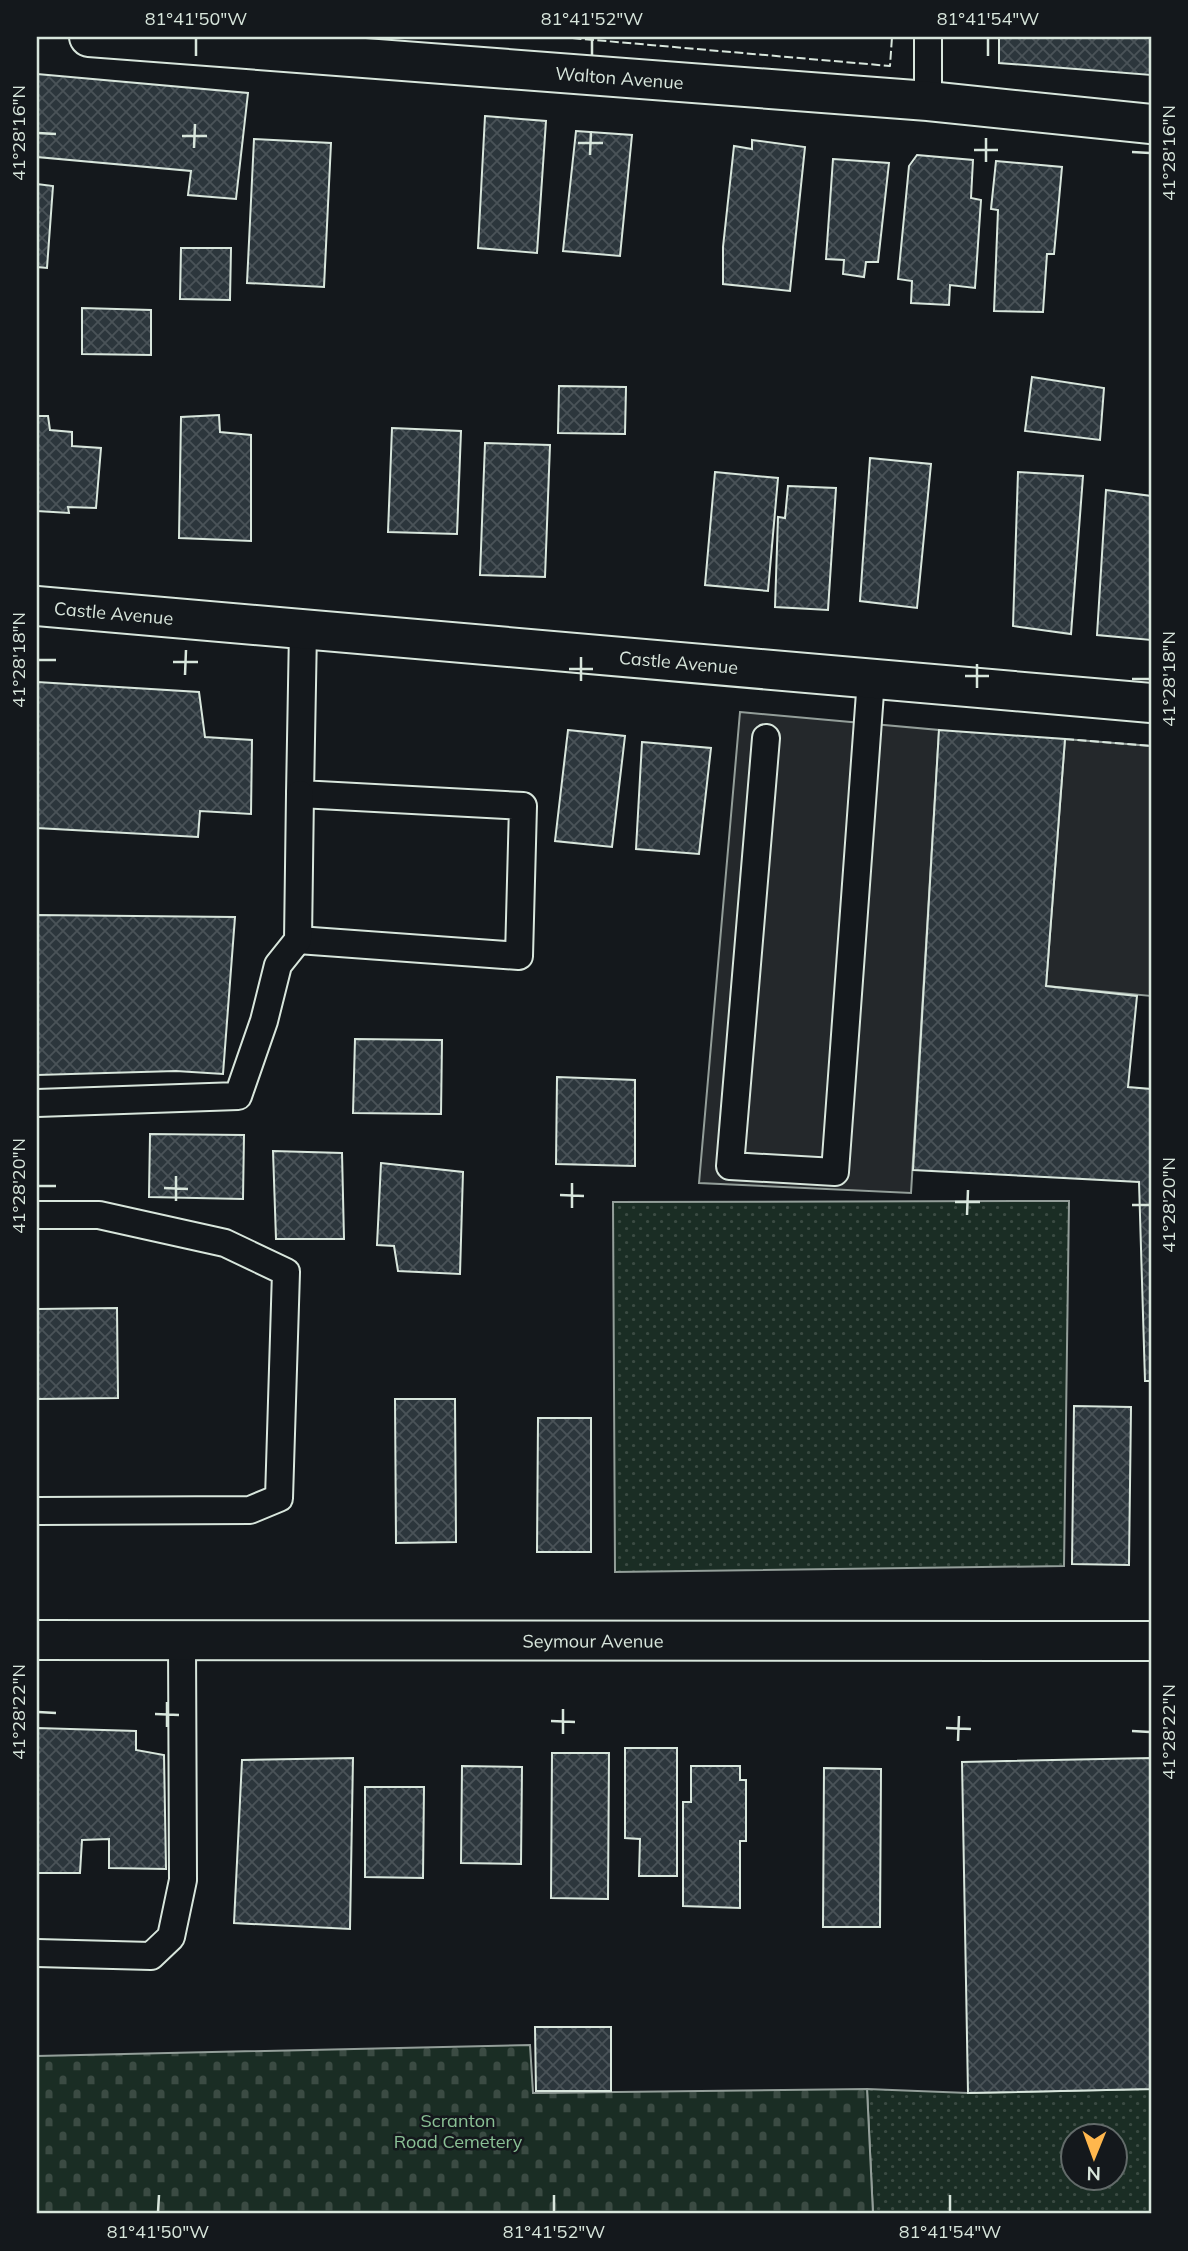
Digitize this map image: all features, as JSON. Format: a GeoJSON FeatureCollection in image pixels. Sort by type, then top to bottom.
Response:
{"type":"FeatureCollection","features":[{"type":"Feature","properties":{"kind":"street","name":"Walton Avenue"},"geometry":{"type":"LineString","coordinates":[[89,37],[928,101],[1151,124]]}},
{"type":"Feature","properties":{"kind":"street","name":"Castle Avenue"},"geometry":{"type":"LineString","coordinates":[[37,606],[1151,703]]}},
{"type":"Feature","properties":{"kind":"street","name":"Seymour Avenue"},"geometry":{"type":"LineString","coordinates":[[37,1640],[1151,1642]]}},
{"type":"Feature","properties":{"kind":"lane"},"geometry":{"type":"LineString","coordinates":[[928,101],[929,37]]}},
{"type":"Feature","properties":{"kind":"lane"},"geometry":{"type":"LineString","coordinates":[[37,1103],[238,1096],[264,1021],[278,965],[298,940],[303,631]]}},
{"type":"Feature","properties":{"kind":"lane"},"geometry":{"type":"LineString","coordinates":[[766,738],[730,1166],[835,1172],[871,679]]}},
{"type":"Feature","properties":{"kind":"lane"},"geometry":{"type":"LineString","coordinates":[[298,940],[519,956],[523,806],[300,794]]}},
{"type":"Feature","properties":{"kind":"lane"},"geometry":{"type":"LineString","coordinates":[[37,1215],[99,1215],[225,1243],[286,1272],[279,1498],[250,1510],[37,1511]]}},
{"type":"Feature","properties":{"kind":"lane"},"geometry":{"type":"LineString","coordinates":[[37,1953],[150,1956],[171,1937],[183,1880],[182,1641]]}},
{"type":"Feature","properties":{"kind":"green space"},"geometry":{"type":"Polygon","coordinates":[[[1069,1201],[1064,1566],[615,1572],[613,1202],[1069,1201]]]}},
{"type":"Feature","properties":{"kind":"green space","name":"Scranton Road Cemetery"},"geometry":{"type":"Polygon","coordinates":[[[530,2045],[533,2093],[867,2089],[873,2214],[37,2214],[37,2056],[530,2045]]]}},
{"type":"Feature","properties":{"kind":"green space"},"geometry":{"type":"Polygon","coordinates":[[[867,2089],[968,2093],[1151,2089],[1151,2214],[873,2214],[867,2089]]]}},
{"type":"Feature","properties":{"kind":"shaded area"},"geometry":{"type":"Polygon","coordinates":[[[740,712],[939,730],[911,1193],[699,1183],[740,712]]]}},
{"type":"Feature","properties":{"kind":"shaded area"},"geometry":{"type":"Polygon","coordinates":[[[1065,739],[1151,746],[1151,996],[1046,986],[1065,739]]]}},
{"type":"Feature","properties":{"kind":"building"},"geometry":{"type":"Polygon","coordinates":[[[999,37],[1151,37],[1151,75],[999,63],[999,37]]]}},
{"type":"Feature","properties":{"kind":"building"},"geometry":{"type":"Polygon","coordinates":[[[37,74],[248,93],[236,199],[188,195],[191,171],[37,157],[37,74]]]}},
{"type":"Feature","properties":{"kind":"building"},"geometry":{"type":"Polygon","coordinates":[[[485,116],[546,121],[537,253],[478,248],[485,116]]]}},
{"type":"Feature","properties":{"kind":"building"},"geometry":{"type":"Polygon","coordinates":[[[576,131],[632,135],[620,256],[563,251],[576,131]]]}},
{"type":"Feature","properties":{"kind":"building"},"geometry":{"type":"Polygon","coordinates":[[[254,139],[331,143],[324,287],[247,283],[254,139]]]}},
{"type":"Feature","properties":{"kind":"building"},"geometry":{"type":"Polygon","coordinates":[[[752,140],[805,147],[790,291],[723,284],[723,247],[734,146],[752,149],[752,140]]]}},
{"type":"Feature","properties":{"kind":"building"},"geometry":{"type":"Polygon","coordinates":[[[917,155],[973,160],[971,198],[981,200],[975,288],[950,285],[949,305],[911,303],[912,281],[898,279],[909,166],[917,155]]]}},
{"type":"Feature","properties":{"kind":"building"},"geometry":{"type":"Polygon","coordinates":[[[833,159],[889,163],[878,262],[866,262],[864,277],[843,274],[844,260],[826,259],[833,159]]]}},
{"type":"Feature","properties":{"kind":"building"},"geometry":{"type":"Polygon","coordinates":[[[996,161],[1062,167],[1054,254],[1047,254],[1043,312],[994,311],[998,210],[991,209],[996,161]]]}},
{"type":"Feature","properties":{"kind":"building"},"geometry":{"type":"Polygon","coordinates":[[[37,184],[53,186],[47,268],[37,267],[37,184]]]}},
{"type":"Feature","properties":{"kind":"building"},"geometry":{"type":"Polygon","coordinates":[[[181,248],[231,248],[230,300],[180,299],[181,248]]]}},
{"type":"Feature","properties":{"kind":"building"},"geometry":{"type":"Polygon","coordinates":[[[82,308],[151,310],[151,355],[82,354],[82,308]]]}},
{"type":"Feature","properties":{"kind":"building"},"geometry":{"type":"Polygon","coordinates":[[[1032,377],[1104,388],[1100,440],[1025,431],[1032,377]]]}},
{"type":"Feature","properties":{"kind":"building"},"geometry":{"type":"Polygon","coordinates":[[[559,386],[626,387],[625,434],[558,433],[559,386]]]}},
{"type":"Feature","properties":{"kind":"building"},"geometry":{"type":"Polygon","coordinates":[[[219,415],[220,432],[251,435],[251,541],[179,538],[181,417],[219,415]]]}},
{"type":"Feature","properties":{"kind":"building"},"geometry":{"type":"Polygon","coordinates":[[[37,416],[48,416],[50,430],[72,432],[72,446],[101,448],[96,508],[68,507],[69,513],[37,511],[37,416]]]}},
{"type":"Feature","properties":{"kind":"building"},"geometry":{"type":"Polygon","coordinates":[[[392,428],[461,431],[457,534],[388,532],[392,428]]]}},
{"type":"Feature","properties":{"kind":"building"},"geometry":{"type":"Polygon","coordinates":[[[485,443],[550,445],[545,577],[480,575],[485,443]]]}},
{"type":"Feature","properties":{"kind":"building"},"geometry":{"type":"Polygon","coordinates":[[[870,458],[931,464],[917,608],[860,601],[870,458]]]}},
{"type":"Feature","properties":{"kind":"building"},"geometry":{"type":"Polygon","coordinates":[[[715,472],[778,478],[768,591],[705,585],[715,472]]]}},
{"type":"Feature","properties":{"kind":"building"},"geometry":{"type":"Polygon","coordinates":[[[1018,472],[1083,476],[1071,634],[1013,626],[1018,472]]]}},
{"type":"Feature","properties":{"kind":"building"},"geometry":{"type":"Polygon","coordinates":[[[788,486],[836,488],[828,610],[775,607],[778,517],[785,518],[788,486]]]}},
{"type":"Feature","properties":{"kind":"building"},"geometry":{"type":"Polygon","coordinates":[[[1106,490],[1151,496],[1151,640],[1097,635],[1106,490]]]}},
{"type":"Feature","properties":{"kind":"building"},"geometry":{"type":"Polygon","coordinates":[[[37,682],[199,692],[205,737],[252,740],[251,814],[200,811],[198,837],[37,828],[37,682]]]}},
{"type":"Feature","properties":{"kind":"building"},"geometry":{"type":"Polygon","coordinates":[[[568,730],[625,736],[612,847],[555,841],[568,730]]]}},
{"type":"Feature","properties":{"kind":"building"},"geometry":{"type":"Polygon","coordinates":[[[939,730],[1065,739],[1046,986],[1137,996],[1128,1087],[1151,1089],[1151,1381],[1145,1381],[1139,1182],[913,1170],[939,730]]]}},
{"type":"Feature","properties":{"kind":"building"},"geometry":{"type":"Polygon","coordinates":[[[642,742],[711,748],[699,854],[636,849],[642,742]]]}},
{"type":"Feature","properties":{"kind":"building"},"geometry":{"type":"Polygon","coordinates":[[[37,915],[235,917],[223,1074],[176,1071],[37,1075],[37,915]]]}},
{"type":"Feature","properties":{"kind":"building"},"geometry":{"type":"Polygon","coordinates":[[[355,1039],[442,1040],[441,1114],[353,1113],[355,1039]]]}},
{"type":"Feature","properties":{"kind":"building"},"geometry":{"type":"Polygon","coordinates":[[[557,1077],[635,1080],[635,1166],[556,1164],[557,1077]]]}},
{"type":"Feature","properties":{"kind":"building"},"geometry":{"type":"Polygon","coordinates":[[[150,1134],[244,1135],[243,1199],[149,1197],[150,1134]]]}},
{"type":"Feature","properties":{"kind":"building"},"geometry":{"type":"Polygon","coordinates":[[[273,1151],[342,1153],[344,1239],[276,1239],[273,1151]]]}},
{"type":"Feature","properties":{"kind":"building"},"geometry":{"type":"Polygon","coordinates":[[[381,1163],[463,1172],[460,1274],[398,1271],[394,1246],[377,1245],[381,1163]]]}},
{"type":"Feature","properties":{"kind":"building"},"geometry":{"type":"Polygon","coordinates":[[[117,1308],[118,1398],[37,1399],[37,1309],[117,1308]]]}},
{"type":"Feature","properties":{"kind":"building"},"geometry":{"type":"Polygon","coordinates":[[[395,1399],[455,1399],[456,1542],[396,1543],[395,1399]]]}},
{"type":"Feature","properties":{"kind":"building"},"geometry":{"type":"Polygon","coordinates":[[[1074,1406],[1131,1407],[1129,1565],[1072,1564],[1074,1406]]]}},
{"type":"Feature","properties":{"kind":"building"},"geometry":{"type":"Polygon","coordinates":[[[538,1418],[591,1418],[591,1552],[537,1552],[538,1418]]]}},
{"type":"Feature","properties":{"kind":"building"},"geometry":{"type":"Polygon","coordinates":[[[37,1728],[136,1731],[136,1750],[164,1755],[166,1869],[109,1868],[109,1839],[82,1840],[80,1873],[37,1873],[37,1728]]]}},
{"type":"Feature","properties":{"kind":"building"},"geometry":{"type":"Polygon","coordinates":[[[625,1748],[677,1748],[677,1876],[639,1876],[640,1839],[625,1838],[625,1748]]]}},
{"type":"Feature","properties":{"kind":"building"},"geometry":{"type":"Polygon","coordinates":[[[552,1753],[609,1753],[608,1899],[551,1898],[552,1753]]]}},
{"type":"Feature","properties":{"kind":"building"},"geometry":{"type":"Polygon","coordinates":[[[353,1758],[350,1929],[234,1923],[242,1760],[353,1758]]]}},
{"type":"Feature","properties":{"kind":"building"},"geometry":{"type":"Polygon","coordinates":[[[1151,1758],[1151,2089],[968,2093],[962,1762],[1151,1758]]]}},
{"type":"Feature","properties":{"kind":"building"},"geometry":{"type":"Polygon","coordinates":[[[462,1766],[522,1767],[521,1864],[461,1863],[462,1766]]]}},
{"type":"Feature","properties":{"kind":"building"},"geometry":{"type":"Polygon","coordinates":[[[691,1766],[740,1766],[740,1780],[746,1780],[746,1841],[740,1841],[740,1908],[683,1906],[683,1802],[691,1802],[691,1766]]]}},
{"type":"Feature","properties":{"kind":"building"},"geometry":{"type":"Polygon","coordinates":[[[824,1768],[881,1769],[880,1927],[823,1927],[824,1768]]]}},
{"type":"Feature","properties":{"kind":"building"},"geometry":{"type":"Polygon","coordinates":[[[365,1787],[424,1787],[423,1878],[365,1877],[365,1787]]]}},
{"type":"Feature","properties":{"kind":"building"},"geometry":{"type":"Polygon","coordinates":[[[535,2027],[611,2027],[611,2091],[536,2091],[535,2027]]]}},
{"type":"Feature","properties":{"kind":"fence"},"geometry":{"type":"LineString","coordinates":[[560,37],[890,66],[892,37]]}},
{"type":"Feature","properties":{"kind":"fence"},"geometry":{"type":"LineString","coordinates":[[1065,739],[1151,746]]}}]}
